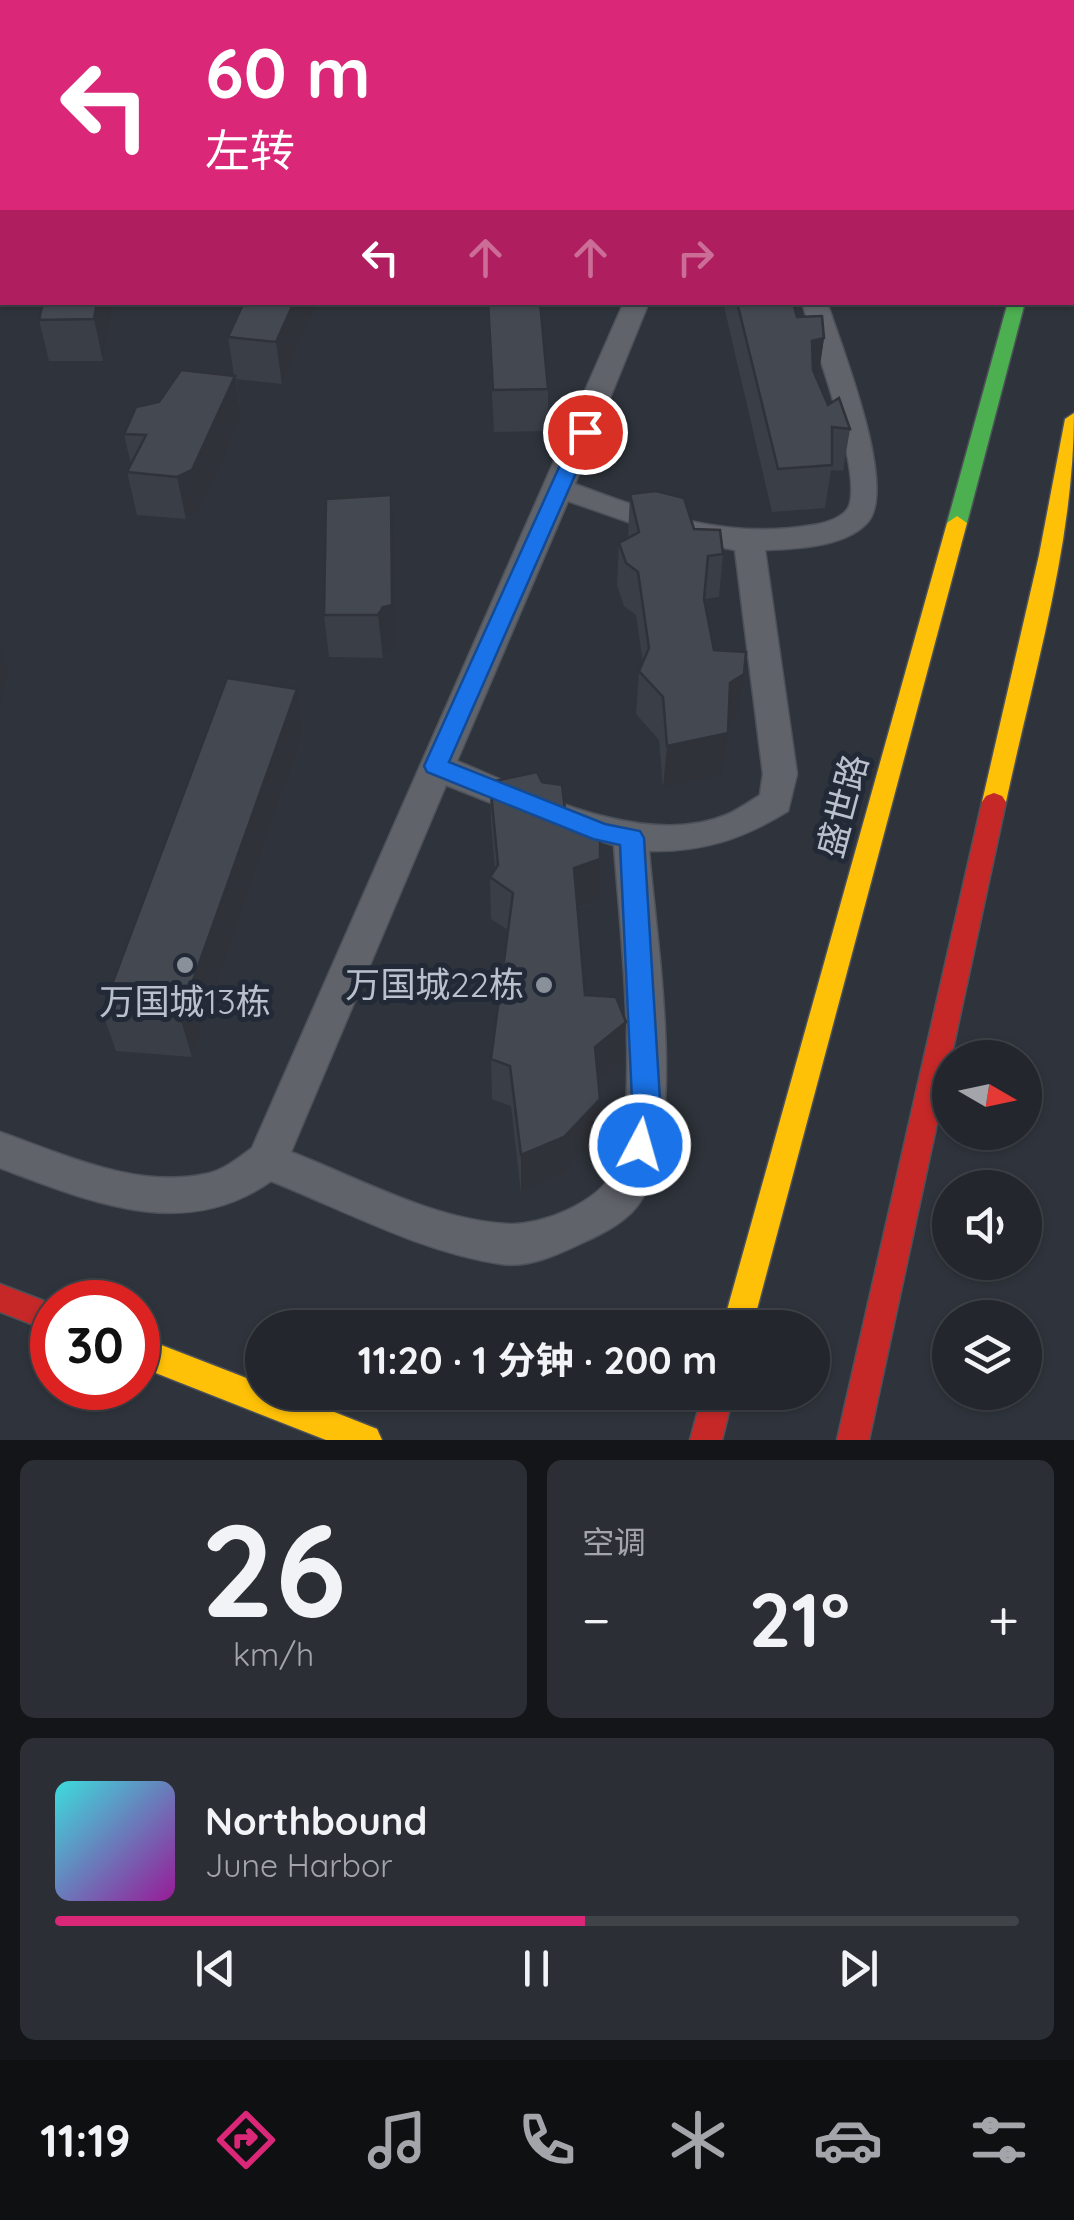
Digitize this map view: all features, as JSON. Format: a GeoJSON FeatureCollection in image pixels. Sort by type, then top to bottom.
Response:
{"type":"FeatureCollection","features":[{"type":"Feature","properties":{"kind":"main road","name":"盛世路"},"geometry":{"type":"LineString","coordinates":[[741,1310],[1016,305]]}},
{"type":"Feature","properties":{"kind":"main road"},"geometry":{"type":"LineString","coordinates":[[853,1440],[1061,557],[1074,419]]}},
{"type":"Feature","properties":{"kind":"main road"},"geometry":{"type":"LineString","coordinates":[[0,1298],[30,1310]]}},
{"type":"Feature","properties":{"kind":"main road"},"geometry":{"type":"LineString","coordinates":[[160,1360],[366,1440]]}},
{"type":"Feature","properties":{"kind":"main road"},"geometry":{"type":"LineString","coordinates":[[706,1440],[714,1410]]}},
{"type":"Feature","properties":{"kind":"street"},"geometry":{"type":"LineString","coordinates":[[0,1150],[148,1196],[187,1198],[225,1190],[248,1179],[268,1160],[435,766],[562,489],[636,305]]}},
{"type":"Feature","properties":{"kind":"street"},"geometry":{"type":"LineString","coordinates":[[562,489],[674,530],[749,544],[836,530],[855,519],[866,502],[863,473],[815,305]]}},
{"type":"Feature","properties":{"kind":"street"},"geometry":{"type":"LineString","coordinates":[[435,766],[602,832],[632,838],[714,833],[756,819],[776,802],[780,774],[749,544]]}},
{"type":"Feature","properties":{"kind":"street"},"geometry":{"type":"LineString","coordinates":[[268,1160],[465,1237],[508,1245],[546,1238],[606,1207],[629,1184],[640,1145],[646,1100],[632,838]]}},
{"type":"Feature","properties":{"kind":"building"},"geometry":{"type":"Polygon","coordinates":[[[42,305],[96,305],[94,319],[39,320],[42,305]]]}},
{"type":"Feature","properties":{"kind":"building"},"geometry":{"type":"Polygon","coordinates":[[[243,305],[293,305],[276,342],[228,337],[243,305]]]}},
{"type":"Feature","properties":{"kind":"building"},"geometry":{"type":"Polygon","coordinates":[[[488,305],[540,305],[548,389],[493,390],[488,305]]]}},
{"type":"Feature","properties":{"kind":"building"},"geometry":{"type":"Polygon","coordinates":[[[738,305],[794,305],[797,317],[822,316],[824,338],[812,341],[813,370],[828,405],[839,398],[850,429],[832,427],[832,465],[778,469],[738,305]]]}},
{"type":"Feature","properties":{"kind":"building"},"geometry":{"type":"Polygon","coordinates":[[[181,370],[235,376],[192,470],[177,477],[127,472],[146,435],[124,434],[136,407],[159,402],[181,370]]]}},
{"type":"Feature","properties":{"kind":"building"},"geometry":{"type":"Polygon","coordinates":[[[656,491],[684,498],[694,529],[720,530],[723,554],[708,556],[704,599],[714,650],[746,652],[744,674],[730,683],[728,733],[667,746],[663,697],[639,671],[649,648],[638,572],[626,563],[619,543],[639,532],[630,494],[656,491]]]}},
{"type":"Feature","properties":{"kind":"building"},"geometry":{"type":"Polygon","coordinates":[[[391,495],[392,605],[383,607],[378,615],[324,615],[326,499],[391,495]]]}},
{"type":"Feature","properties":{"kind":"building"},"geometry":{"type":"Polygon","coordinates":[[[227,678],[297,689],[180,1017],[102,1011],[227,678]]]}},
{"type":"Feature","properties":{"kind":"building","name":"万国城22栋"},"geometry":{"type":"Polygon","coordinates":[[[537,772],[542,782],[562,785],[567,825],[600,825],[600,859],[574,868],[585,995],[616,997],[626,1022],[595,1047],[600,1099],[564,1137],[521,1155],[510,1066],[491,1059],[513,893],[490,877],[498,865],[490,782],[537,772]]]}},
{"type":"Feature","properties":{"kind":"traffic: fast"},"geometry":{"type":"LineString","coordinates":[[957,523],[1016,305]]}},
{"type":"Feature","properties":{"kind":"traffic: slow"},"geometry":{"type":"LineString","coordinates":[[994,802],[1049,555],[1074,419]]}},
{"type":"Feature","properties":{"kind":"traffic: slow"},"geometry":{"type":"LineString","coordinates":[[742,1310],[957,523]]}},
{"type":"Feature","properties":{"kind":"traffic: slow"},"geometry":{"type":"LineString","coordinates":[[160,1360],[366,1440]]}},
{"type":"Feature","properties":{"kind":"traffic: jam"},"geometry":{"type":"LineString","coordinates":[[853,1440],[994,802]]}},
{"type":"Feature","properties":{"kind":"traffic: jam"},"geometry":{"type":"LineString","coordinates":[[0,1298],[30,1310]]}},
{"type":"Feature","properties":{"kind":"traffic: jam"},"geometry":{"type":"LineString","coordinates":[[706,1440],[714,1410]]}},
{"type":"Feature","properties":{"kind":"place","name":"万国城13栋"},"geometry":{"type":"Point","coordinates":[185,965]}},
{"type":"Feature","properties":{"kind":"place","name":"万国城22栋"},"geometry":{"type":"Point","coordinates":[544,985]}},
{"type":"Feature","properties":{"kind":"route"},"geometry":{"type":"LineString","coordinates":[[585,432],[435,766],[602,832],[632,838],[646,1100],[640,1145]]}}]}
